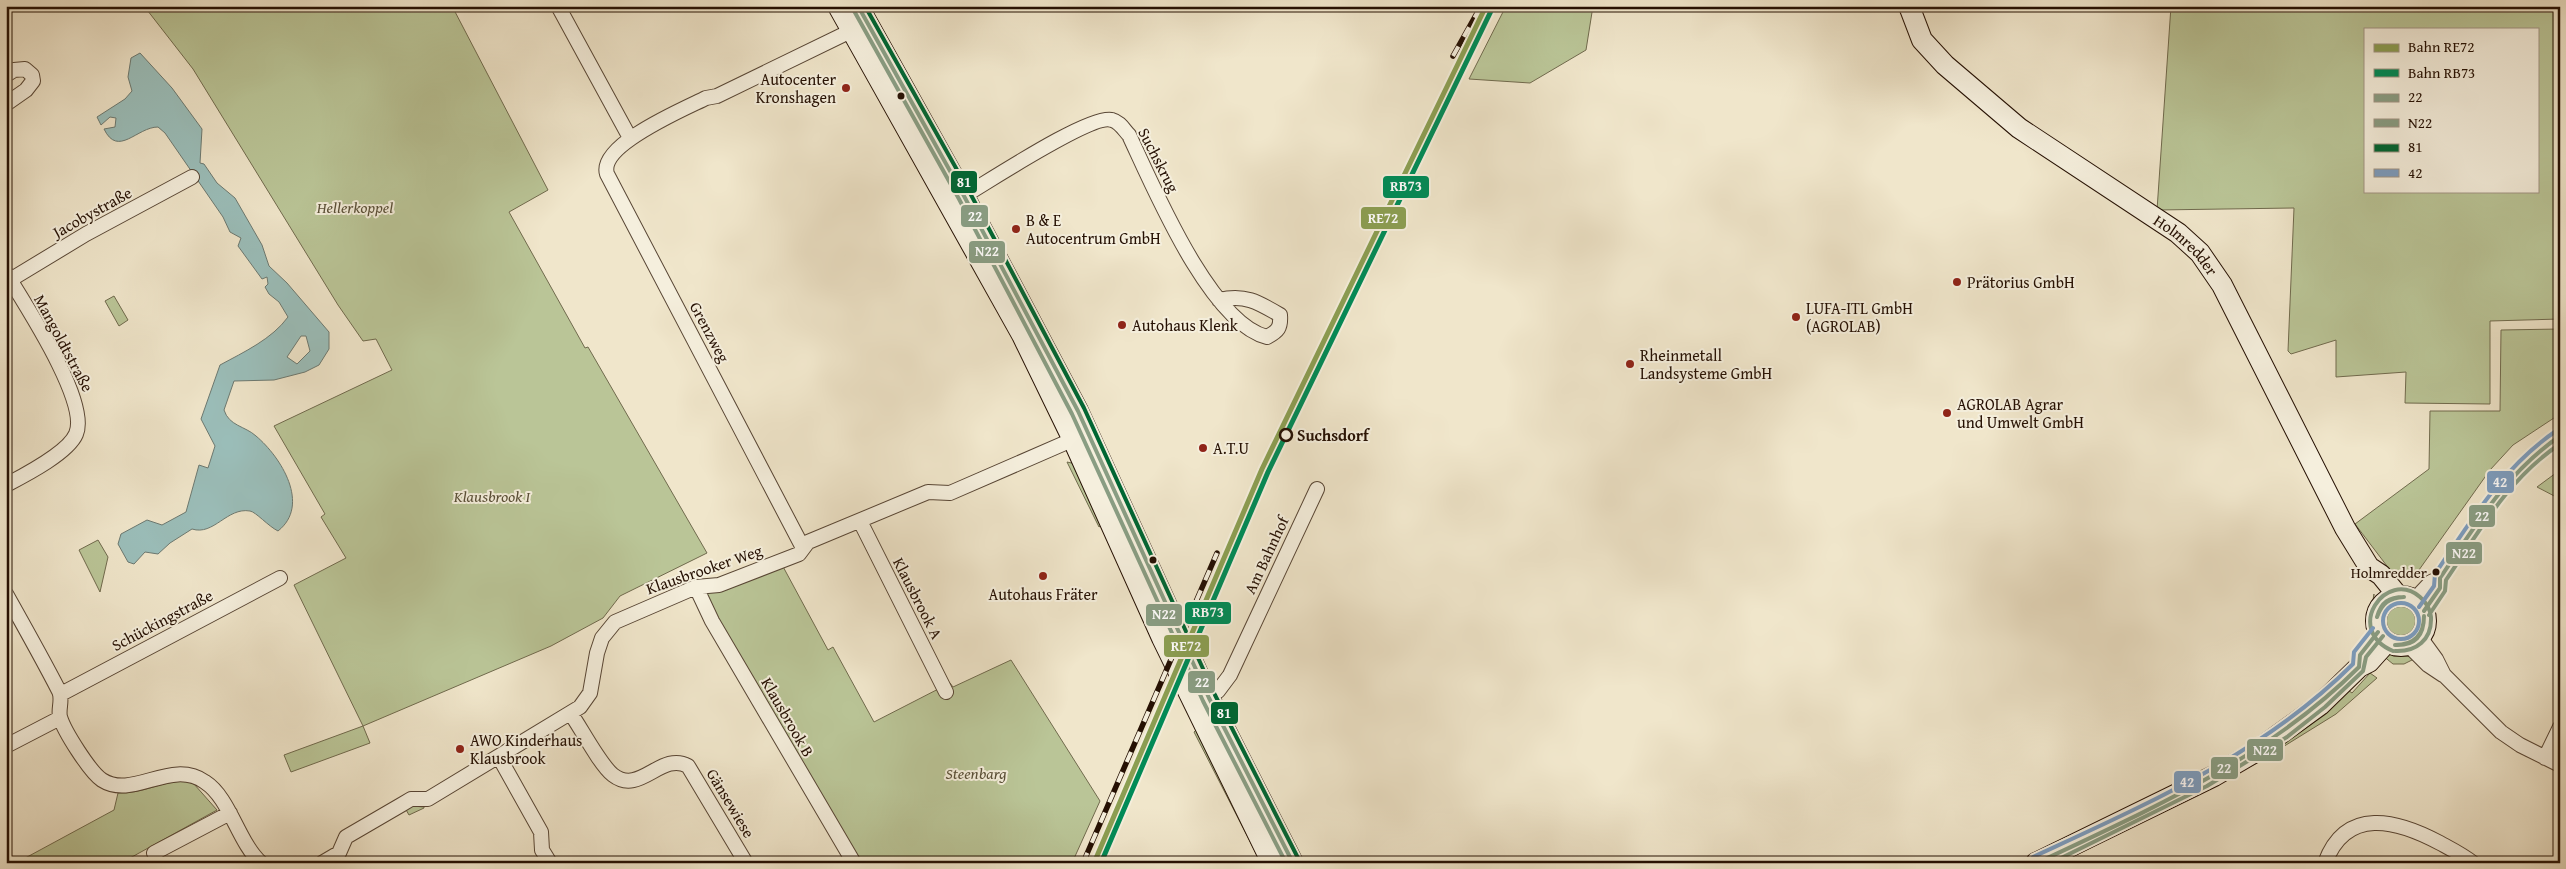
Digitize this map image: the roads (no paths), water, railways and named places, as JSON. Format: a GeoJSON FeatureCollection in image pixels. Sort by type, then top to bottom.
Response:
{"type":"FeatureCollection","features":[{"type":"Feature","properties":{"kind":"street"},"geometry":{"type":"LineString","coordinates":[[558,6],[630,138]]}},
{"type":"Feature","properties":{"kind":"street"},"geometry":{"type":"LineString","coordinates":[[838,6],[859,20],[957,200],[1022,335],[1080,436],[1202,702],[1272,863]]}},
{"type":"Feature","properties":{"kind":"street","name":"Holmredder"},"geometry":{"type":"LineString","coordinates":[[1909,6],[1922,40],[1945,65],[2019,128],[2178,234],[2200,253],[2222,285],[2296,435],[2345,528],[2369,567],[2380,575],[2405,603]]}},
{"type":"Feature","properties":{"kind":"street","name":"Grenzweg"},"geometry":{"type":"LineString","coordinates":[[803,548],[607,174],[607,160],[630,138],[706,98],[718,96],[859,20]]}},
{"type":"Feature","properties":{"kind":"street"},"geometry":{"type":"LineString","coordinates":[[6,75],[14,70],[25,69],[32,75],[33,81],[26,90],[6,104]]}},
{"type":"Feature","properties":{"kind":"street","name":"Suchskrug"},"geometry":{"type":"LineString","coordinates":[[957,200],[1076,131],[1097,120],[1111,119],[1119,123],[1129,135],[1183,247],[1220,300]]}},
{"type":"Feature","properties":{"kind":"street","name":"Jacobystraße"},"geometry":{"type":"LineString","coordinates":[[8,276],[192,177]]}},
{"type":"Feature","properties":{"kind":"street","name":"Mangoldtstraße"},"geometry":{"type":"LineString","coordinates":[[6,485],[65,449],[77,434],[79,419],[70,385],[8,276]]}},
{"type":"Feature","properties":{"kind":"street","name":"Klausbrooker Weg"},"geometry":{"type":"LineString","coordinates":[[322,863],[339,853],[346,837],[411,799],[428,800],[580,707],[590,693],[597,653],[602,638],[610,627],[623,617],[696,587],[719,586],[798,554],[808,542],[928,492],[950,493],[1080,436]]}},
{"type":"Feature","properties":{"kind":"street"},"geometry":{"type":"LineString","coordinates":[[2405,603],[2425,624],[2414,641],[2400,646],[2383,637],[2376,616],[2405,603],[2440,588],[2440,578],[2486,507],[2525,461],[2560,436]]}},
{"type":"Feature","properties":{"kind":"street","name":"Am Bahnhof"},"geometry":{"type":"LineString","coordinates":[[1202,702],[1218,691],[1230,675],[1317,489]]}},
{"type":"Feature","properties":{"kind":"street","name":"Klausbrook A"},"geometry":{"type":"LineString","coordinates":[[860,521],[946,692]]}},
{"type":"Feature","properties":{"kind":"street","name":"Schückingstraße"},"geometry":{"type":"LineString","coordinates":[[60,694],[280,578]]}},
{"type":"Feature","properties":{"kind":"street","name":"Klausbrook B"},"geometry":{"type":"LineString","coordinates":[[696,587],[712,621],[854,863]]}},
{"type":"Feature","properties":{"kind":"street"},"geometry":{"type":"LineString","coordinates":[[6,594],[60,694],[60,718],[89,768],[103,781],[126,785],[172,774],[193,776],[208,783],[230,813],[247,845],[261,863]]}},
{"type":"Feature","properties":{"kind":"street"},"geometry":{"type":"LineString","coordinates":[[2036,863],[2158,804],[2249,755],[2320,705],[2359,667],[2360,655],[2383,637]]}},
{"type":"Feature","properties":{"kind":"street"},"geometry":{"type":"LineString","coordinates":[[2414,641],[2428,665],[2444,675],[2501,732],[2545,758],[2560,764]]}},
{"type":"Feature","properties":{"kind":"street"},"geometry":{"type":"LineString","coordinates":[[1202,702],[1293,863]]}},
{"type":"Feature","properties":{"kind":"street","name":"Gänsewiese"},"geometry":{"type":"LineString","coordinates":[[571,714],[608,769],[620,779],[639,779],[666,764],[674,762],[688,766],[746,863]]}},
{"type":"Feature","properties":{"kind":"street"},"geometry":{"type":"LineString","coordinates":[[6,746],[60,718]]}},
{"type":"Feature","properties":{"kind":"street"},"geometry":{"type":"LineString","coordinates":[[2545,758],[2560,727]]}},
{"type":"Feature","properties":{"kind":"street"},"geometry":{"type":"LineString","coordinates":[[499,757],[542,832],[542,850],[550,863]]}},
{"type":"Feature","properties":{"kind":"street"},"geometry":{"type":"LineString","coordinates":[[154,854],[230,813]]}},
{"type":"Feature","properties":{"kind":"street"},"geometry":{"type":"LineString","coordinates":[[2325,863],[2329,850],[2343,832],[2362,824],[2377,823],[2408,828],[2473,863]]}},
{"type":"Feature","properties":{"kind":"water"},"geometry":{"type":"Polygon","coordinates":[[[140,53],[172,88],[202,129],[200,163],[204,164],[217,183],[235,198],[262,245],[269,266],[287,283],[329,332],[329,349],[319,365],[305,372],[274,380],[234,381],[224,410],[230,419],[256,436],[275,456],[283,468],[292,495],[292,508],[288,520],[278,531],[253,512],[242,511],[234,513],[207,529],[192,529],[170,543],[158,554],[145,552],[134,564],[128,562],[118,544],[121,534],[147,520],[162,525],[186,512],[199,465],[208,468],[215,446],[201,419],[220,365],[266,338],[288,317],[279,302],[269,294],[265,287],[268,284],[267,277],[262,279],[238,246],[241,238],[230,232],[223,217],[165,133],[158,127],[150,128],[128,139],[115,141],[109,137],[104,129],[115,127],[116,118],[110,117],[101,125],[97,117],[125,99],[132,91],[128,77],[131,58],[140,53]],[[301,336],[287,357],[297,364],[310,351],[306,336],[301,336]]]}},
{"type":"Feature","properties":{"kind":"railway"},"geometry":{"type":"LineString","coordinates":[[1453,56],[1481,6]]}},
{"type":"Feature","properties":{"kind":"railway"},"geometry":{"type":"LineString","coordinates":[[1083,863],[1217,553]]}},
{"type":"Feature","properties":{"kind":"rail line","name":"RE72"},"geometry":{"type":"LineString","coordinates":[[1094,863],[1262,469],[1486,6]]}},
{"type":"Feature","properties":{"kind":"rail line","name":"RB73"},"geometry":{"type":"LineString","coordinates":[[1101,863],[1268,472],[1492,9]]}},
{"type":"Feature","properties":{"kind":"place","name":"Autocenter Kronshagen"},"geometry":{"type":"Point","coordinates":[846,88]}},
{"type":"Feature","properties":{"kind":"place","name":"B & E Autocentrum GmbH"},"geometry":{"type":"Point","coordinates":[1016,229]}},
{"type":"Feature","properties":{"kind":"place","name":"Prätorius GmbH"},"geometry":{"type":"Point","coordinates":[1957,282]}},
{"type":"Feature","properties":{"kind":"place","name":"LUFA-ITL GmbH (AGROLAB)"},"geometry":{"type":"Point","coordinates":[1796,317]}},
{"type":"Feature","properties":{"kind":"place","name":"Autohaus Klenk"},"geometry":{"type":"Point","coordinates":[1122,325]}},
{"type":"Feature","properties":{"kind":"place","name":"Rheinmetall Landsysteme GmbH"},"geometry":{"type":"Point","coordinates":[1630,364]}},
{"type":"Feature","properties":{"kind":"place","name":"AGROLAB Agrar und Umwelt GmbH"},"geometry":{"type":"Point","coordinates":[1947,413]}},
{"type":"Feature","properties":{"kind":"place","name":"Suchsdorf"},"geometry":{"type":"Point","coordinates":[1286,435]}},
{"type":"Feature","properties":{"kind":"place","name":"A.T.U"},"geometry":{"type":"Point","coordinates":[1203,448]}},
{"type":"Feature","properties":{"kind":"place","name":"Holmredder"},"geometry":{"type":"Point","coordinates":[2436,572]}},
{"type":"Feature","properties":{"kind":"place","name":"Autohaus Fräter"},"geometry":{"type":"Point","coordinates":[1043,576]}},
{"type":"Feature","properties":{"kind":"place","name":"AWO Kinderhaus Klausbrook"},"geometry":{"type":"Point","coordinates":[460,749]}},
{"type":"Feature","properties":{"kind":"park label","name":"Hellerkoppel"},"geometry":{"type":"Point","coordinates":[355,207]}},
{"type":"Feature","properties":{"kind":"park label","name":"Klausbrook I"},"geometry":{"type":"Point","coordinates":[492,496]}},
{"type":"Feature","properties":{"kind":"park label","name":"Steenbarg"},"geometry":{"type":"Point","coordinates":[976,773]}}]}
